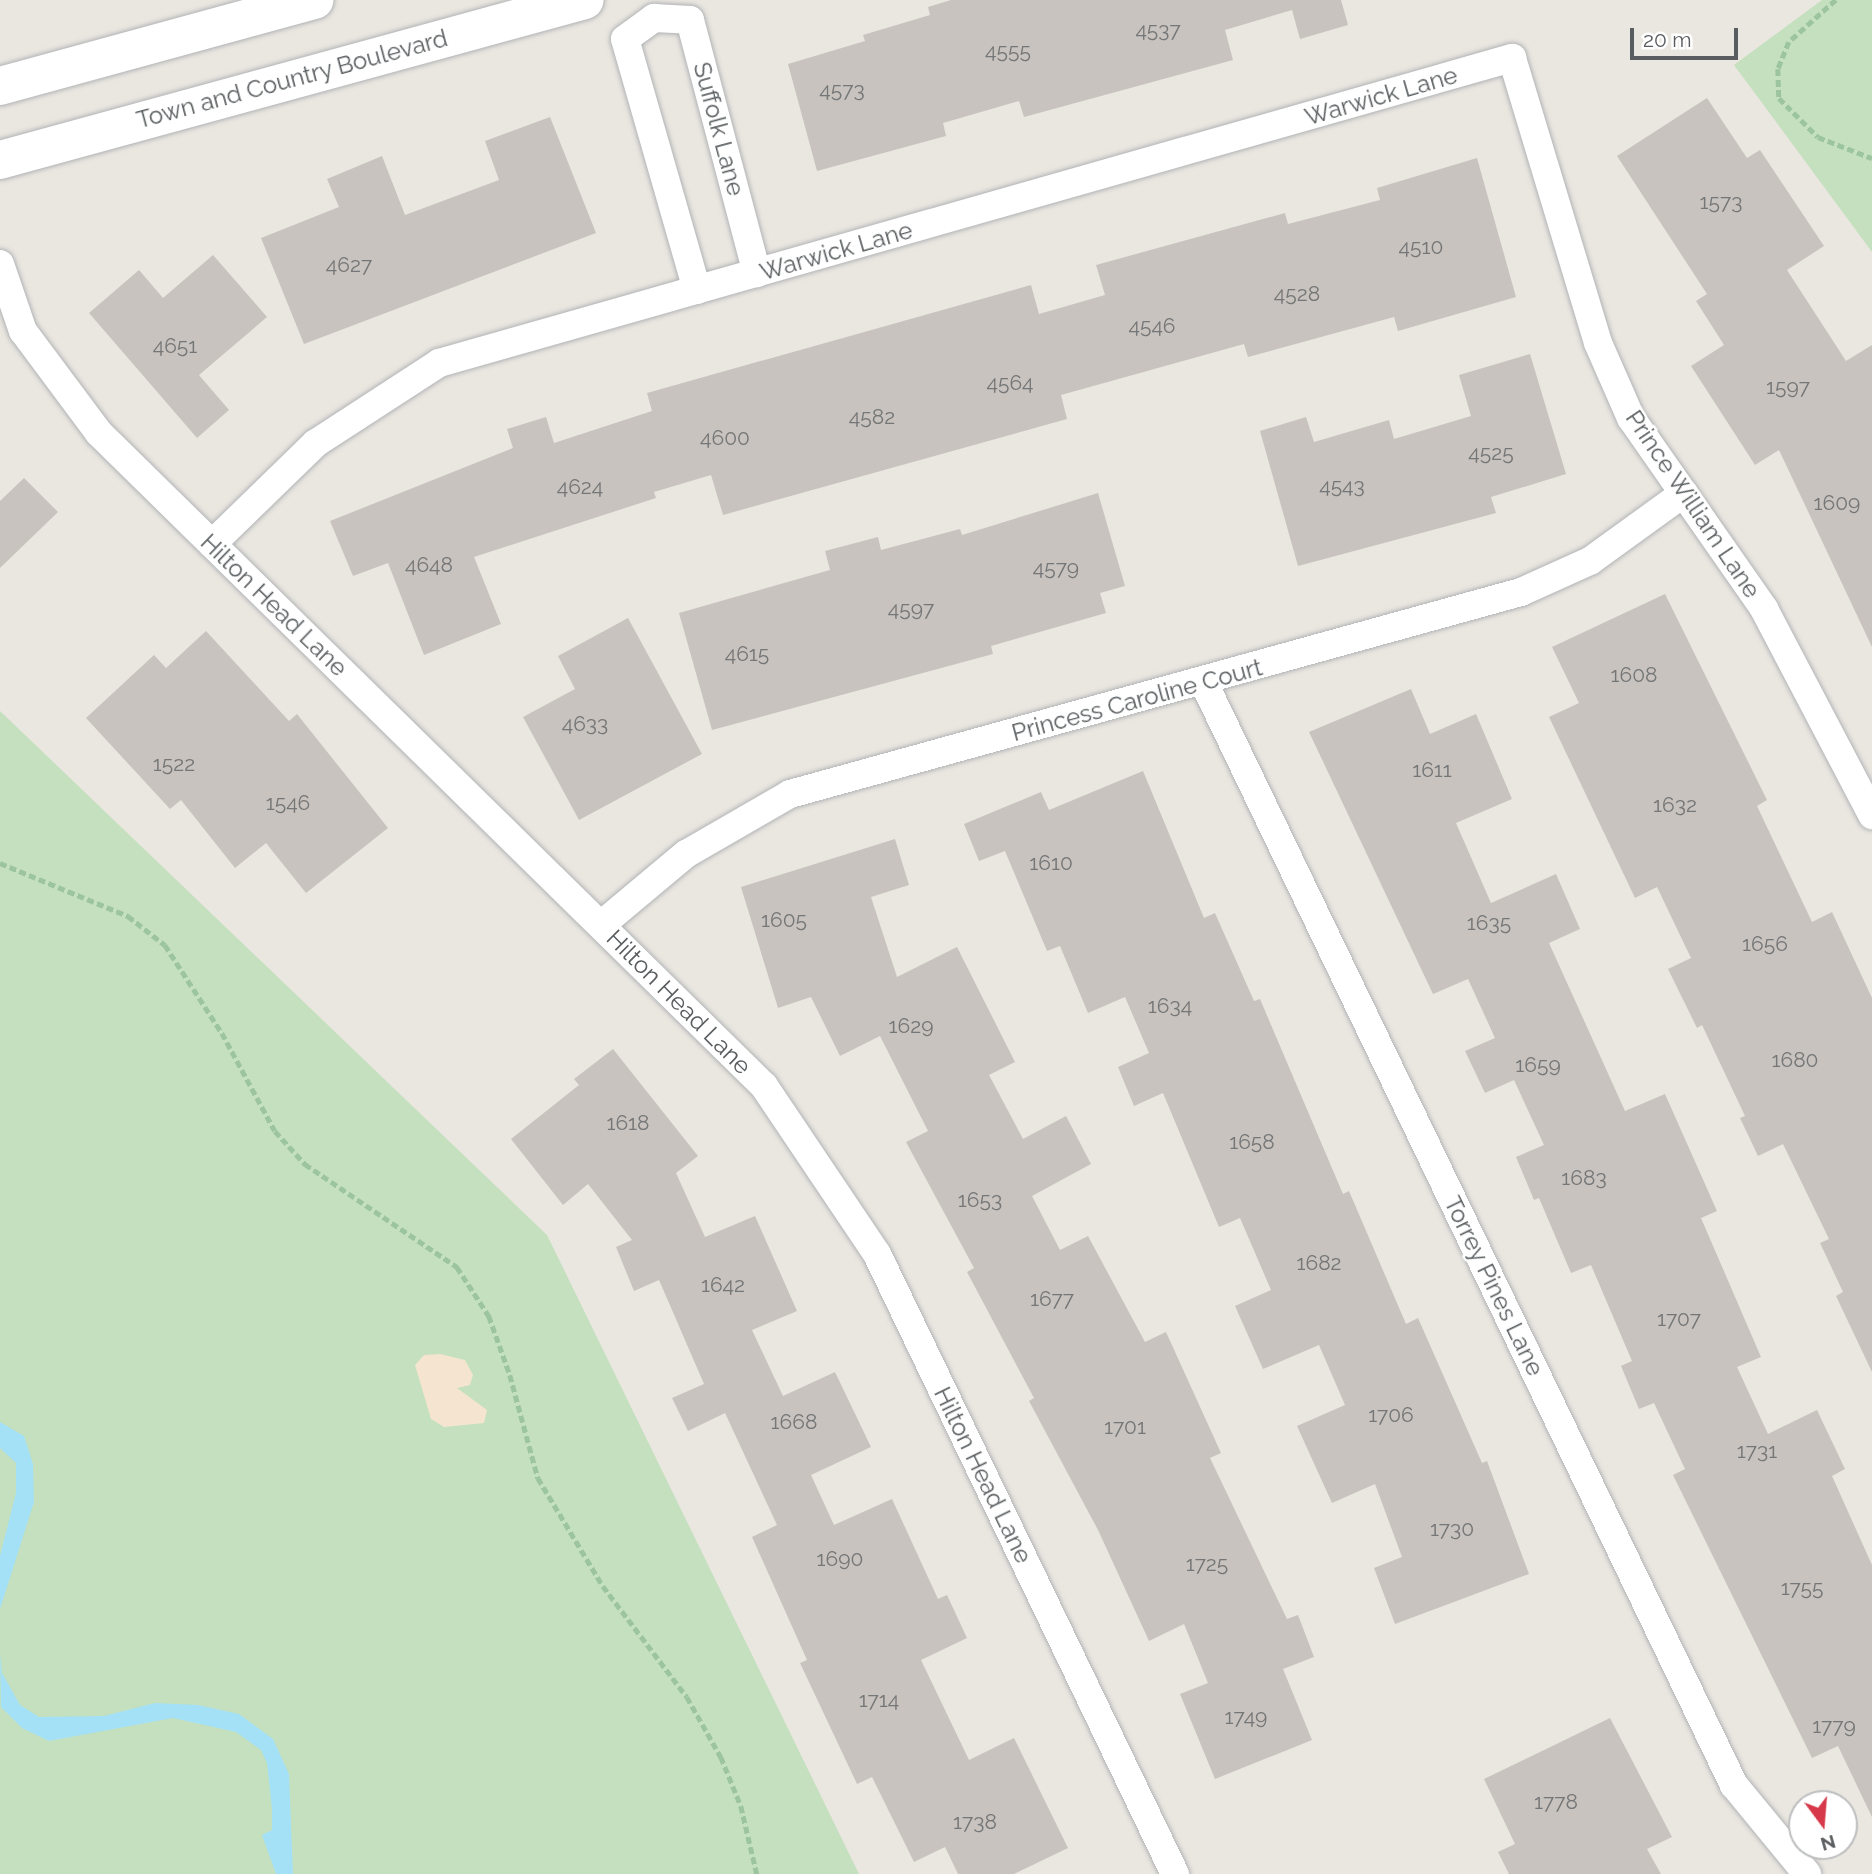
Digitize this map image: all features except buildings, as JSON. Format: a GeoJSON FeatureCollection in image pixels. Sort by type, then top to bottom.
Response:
{"type":"FeatureCollection","features":[{"type":"Feature","properties":{"kind":"main road"},"geometry":{"type":"LineString","coordinates":[[0,86],[314,0]]}},
{"type":"Feature","properties":{"kind":"main road","name":"Town and Country Boulevard"},"geometry":{"type":"LineString","coordinates":[[0,160],[585,0]]}},
{"type":"Feature","properties":{"kind":"street","name":"Suffolk Lane"},"geometry":{"type":"LineString","coordinates":[[697,290],[625,39],[651,9],[690,20],[757,273]]}},
{"type":"Feature","properties":{"kind":"street","name":"Warwick Lane"},"geometry":{"type":"LineString","coordinates":[[212,544],[316,443],[439,363],[1512,58]]}},
{"type":"Feature","properties":{"kind":"street","name":"Prince William Lane"},"geometry":{"type":"LineString","coordinates":[[1512,58],[1598,343],[1631,418],[1764,608],[1872,815]]}},
{"type":"Feature","properties":{"kind":"street","name":"Hilton Head Lane"},"geometry":{"type":"LineString","coordinates":[[0,264],[23,331],[99,433],[764,1086],[877,1255],[1175,1874]]}},
{"type":"Feature","properties":{"kind":"street","name":"Princess Caroline Court"},"geometry":{"type":"LineString","coordinates":[[601,925],[686,853],[790,793],[1204,683],[1521,592],[1590,561],[1684,493]]}},
{"type":"Feature","properties":{"kind":"street","name":"Torrey Pines Lane"},"geometry":{"type":"LineString","coordinates":[[1204,683],[1734,1785],[1807,1874]]}},
{"type":"Feature","properties":{"kind":"path"},"geometry":{"type":"LineString","coordinates":[[1836,0],[1789,42],[1778,69],[1779,98],[1818,137],[1872,158]]}},
{"type":"Feature","properties":{"kind":"path"},"geometry":{"type":"LineString","coordinates":[[0,863],[128,916],[165,945],[283,1139],[336,1187],[457,1267],[489,1315],[538,1478],[603,1586],[687,1697],[721,1757],[741,1806],[757,1874]]}},
{"type":"Feature","properties":{"kind":"green space"},"geometry":{"type":"Polygon","coordinates":[[[1822,0],[1872,0],[1872,252],[1734,65],[1822,0]]]}},
{"type":"Feature","properties":{"kind":"green space"},"geometry":{"type":"Polygon","coordinates":[[[0,711],[547,1235],[859,1874],[0,1874],[0,711]]]}},
{"type":"Feature","properties":{"kind":"sand"},"geometry":{"type":"Polygon","coordinates":[[[440,1354],[465,1360],[473,1375],[470,1385],[457,1388],[487,1410],[484,1423],[444,1427],[431,1419],[415,1365],[424,1355],[440,1354]]]}},
{"type":"Feature","properties":{"kind":"water"},"geometry":{"type":"Polygon","coordinates":[[[0,1422],[24,1436],[33,1464],[34,1502],[0,1609],[0,1556],[16,1493],[16,1463],[0,1448],[0,1422]]]}},
{"type":"Feature","properties":{"kind":"water"},"geometry":{"type":"Polygon","coordinates":[[[0,1654],[2,1673],[20,1705],[39,1717],[104,1716],[155,1703],[198,1705],[239,1714],[273,1739],[289,1774],[293,1874],[276,1874],[262,1835],[272,1830],[272,1809],[267,1763],[261,1750],[236,1732],[173,1718],[49,1741],[22,1728],[1,1707],[0,1654]]]}}]}
